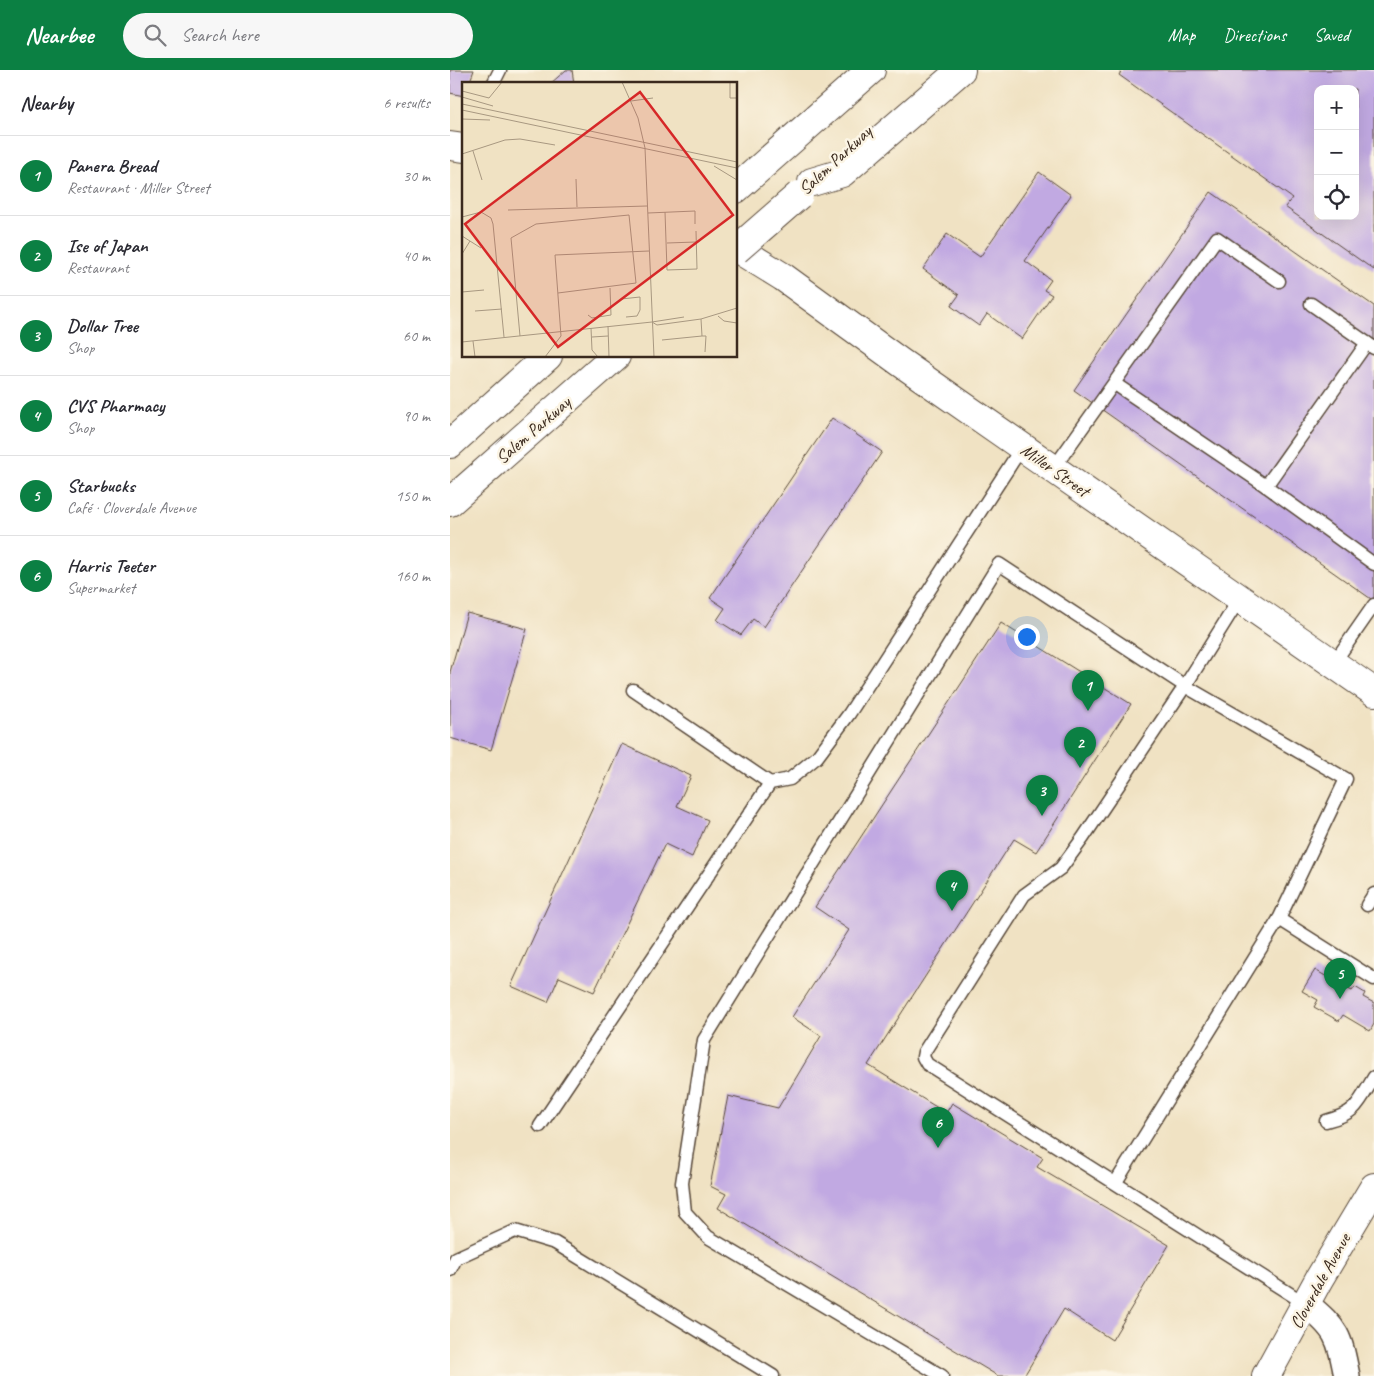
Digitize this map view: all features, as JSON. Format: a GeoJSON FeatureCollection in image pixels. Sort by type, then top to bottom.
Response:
{"type":"FeatureCollection","features":[{"type":"Feature","properties":{"kind":"main road"},"geometry":{"type":"LineString","coordinates":[[738,187],[871,70]]}},
{"type":"Feature","properties":{"kind":"main road","name":"Salem Parkway"},"geometry":{"type":"LineString","coordinates":[[738,247],[806,188],[934,70]]}},
{"type":"Feature","properties":{"kind":"main road"},"geometry":{"type":"LineString","coordinates":[[806,188],[842,173],[961,70]]}},
{"type":"Feature","properties":{"kind":"main road","name":"Miller Street"},"geometry":{"type":"LineString","coordinates":[[738,250],[783,277],[1022,447],[1374,692]]}},
{"type":"Feature","properties":{"kind":"main road"},"geometry":{"type":"LineString","coordinates":[[450,444],[546,358]]}},
{"type":"Feature","properties":{"kind":"main road","name":"Salem Parkway"},"geometry":{"type":"LineString","coordinates":[[450,502],[614,358]]}},
{"type":"Feature","properties":{"kind":"main road","name":"Cloverdale Avenue"},"geometry":{"type":"LineString","coordinates":[[1266,1376],[1374,1187]]}},
{"type":"Feature","properties":{"kind":"street"},"geometry":{"type":"LineString","coordinates":[[1306,1304],[1330,1324],[1341,1344],[1348,1376]]}},
{"type":"Feature","properties":{"kind":"lane"},"geometry":{"type":"LineString","coordinates":[[494,82],[500,70]]}},
{"type":"Feature","properties":{"kind":"lane"},"geometry":{"type":"LineString","coordinates":[[1053,468],[1115,384],[1217,238],[1279,281]]}},
{"type":"Feature","properties":{"kind":"lane"},"geometry":{"type":"LineString","coordinates":[[1266,486],[1371,346],[1311,304]]}},
{"type":"Feature","properties":{"kind":"lane"},"geometry":{"type":"LineString","coordinates":[[1115,384],[1266,486],[1374,564]]}},
{"type":"Feature","properties":{"kind":"lane"},"geometry":{"type":"LineString","coordinates":[[540,1126],[770,783],[790,779],[817,757],[850,714],[1022,447]]}},
{"type":"Feature","properties":{"kind":"lane"},"geometry":{"type":"LineString","coordinates":[[942,1376],[708,1237],[685,1212],[682,1183],[704,1040],[999,564],[1185,686],[1346,779],[1278,919],[1116,1182]]}},
{"type":"Feature","properties":{"kind":"lane"},"geometry":{"type":"LineString","coordinates":[[1240,598],[1185,686],[1061,868],[1024,895],[924,1052],[923,1057],[928,1064],[1306,1304]]}},
{"type":"Feature","properties":{"kind":"lane"},"geometry":{"type":"LineString","coordinates":[[1334,664],[1374,605]]}},
{"type":"Feature","properties":{"kind":"lane"},"geometry":{"type":"LineString","coordinates":[[633,690],[770,783]]}},
{"type":"Feature","properties":{"kind":"lane"},"geometry":{"type":"LineString","coordinates":[[1278,919],[1374,979]]}},
{"type":"Feature","properties":{"kind":"lane"},"geometry":{"type":"LineString","coordinates":[[1326,1121],[1345,1116],[1356,1108],[1374,1078]]}},
{"type":"Feature","properties":{"kind":"lane"},"geometry":{"type":"LineString","coordinates":[[450,1270],[456,1258],[515,1231],[555,1243],[773,1376]]}},
{"type":"Feature","properties":{"kind":"building"},"geometry":{"type":"Polygon","coordinates":[[[450,70],[474,70],[470,82],[462,82],[462,96],[450,93],[450,70]]]}},
{"type":"Feature","properties":{"kind":"building"},"geometry":{"type":"Polygon","coordinates":[[[566,70],[572,70],[574,82],[552,82],[566,70]]]}},
{"type":"Feature","properties":{"kind":"building"},"geometry":{"type":"Polygon","coordinates":[[[1122,70],[1374,70],[1374,270],[1285,207],[1292,198],[1119,75],[1122,70]]]}},
{"type":"Feature","properties":{"kind":"building"},"geometry":{"type":"Polygon","coordinates":[[[1039,172],[1071,195],[1025,261],[1051,280],[1044,290],[1052,295],[1022,339],[987,314],[979,326],[951,306],[959,295],[923,269],[947,234],[980,257],[1039,172]]]}},
{"type":"Feature","properties":{"kind":"building"},"geometry":{"type":"Polygon","coordinates":[[[1211,192],[1374,306],[1374,601],[1074,390],[1211,192]]]}},
{"type":"Feature","properties":{"kind":"building"},"geometry":{"type":"Polygon","coordinates":[[[832,418],[882,452],[764,627],[753,619],[741,635],[717,620],[725,608],[710,598],[832,418]]]}},
{"type":"Feature","properties":{"kind":"building"},"geometry":{"type":"Polygon","coordinates":[[[467,613],[527,629],[491,750],[450,738],[450,672],[467,613]]]}},
{"type":"Feature","properties":{"kind":"building"},"geometry":{"type":"Polygon","coordinates":[[[1001,623],[1131,704],[1036,852],[1014,839],[868,1065],[946,1113],[952,1103],[1043,1158],[1037,1167],[1169,1245],[1112,1340],[1064,1309],[1024,1376],[998,1376],[718,1208],[726,1194],[710,1186],[728,1096],[778,1108],[821,1036],[792,1017],[849,930],[815,907],[1001,623]]]}},
{"type":"Feature","properties":{"kind":"building"},"geometry":{"type":"Polygon","coordinates":[[[622,744],[691,776],[677,806],[708,820],[692,857],[665,844],[594,992],[559,977],[548,1002],[511,986],[622,744]]]}},
{"type":"Feature","properties":{"kind":"building"},"geometry":{"type":"Polygon","coordinates":[[[1315,970],[1352,991],[1355,987],[1365,993],[1363,997],[1374,1003],[1374,1024],[1370,1031],[1343,1015],[1339,1021],[1314,1007],[1318,1000],[1302,991],[1315,970]]]}},
{"type":"Feature","properties":{"kind":"place","name":"Panera Bread"},"geometry":{"type":"Point","coordinates":[1088,711]}},
{"type":"Feature","properties":{"kind":"place","name":"Ise of Japan"},"geometry":{"type":"Point","coordinates":[1080,768]}},
{"type":"Feature","properties":{"kind":"place","name":"Dollar Tree"},"geometry":{"type":"Point","coordinates":[1042,816]}},
{"type":"Feature","properties":{"kind":"place","name":"CVS Pharmacy"},"geometry":{"type":"Point","coordinates":[952,911]}},
{"type":"Feature","properties":{"kind":"place","name":"Starbucks"},"geometry":{"type":"Point","coordinates":[1340,999]}},
{"type":"Feature","properties":{"kind":"place","name":"Harris Teeter"},"geometry":{"type":"Point","coordinates":[938,1148]}}]}
